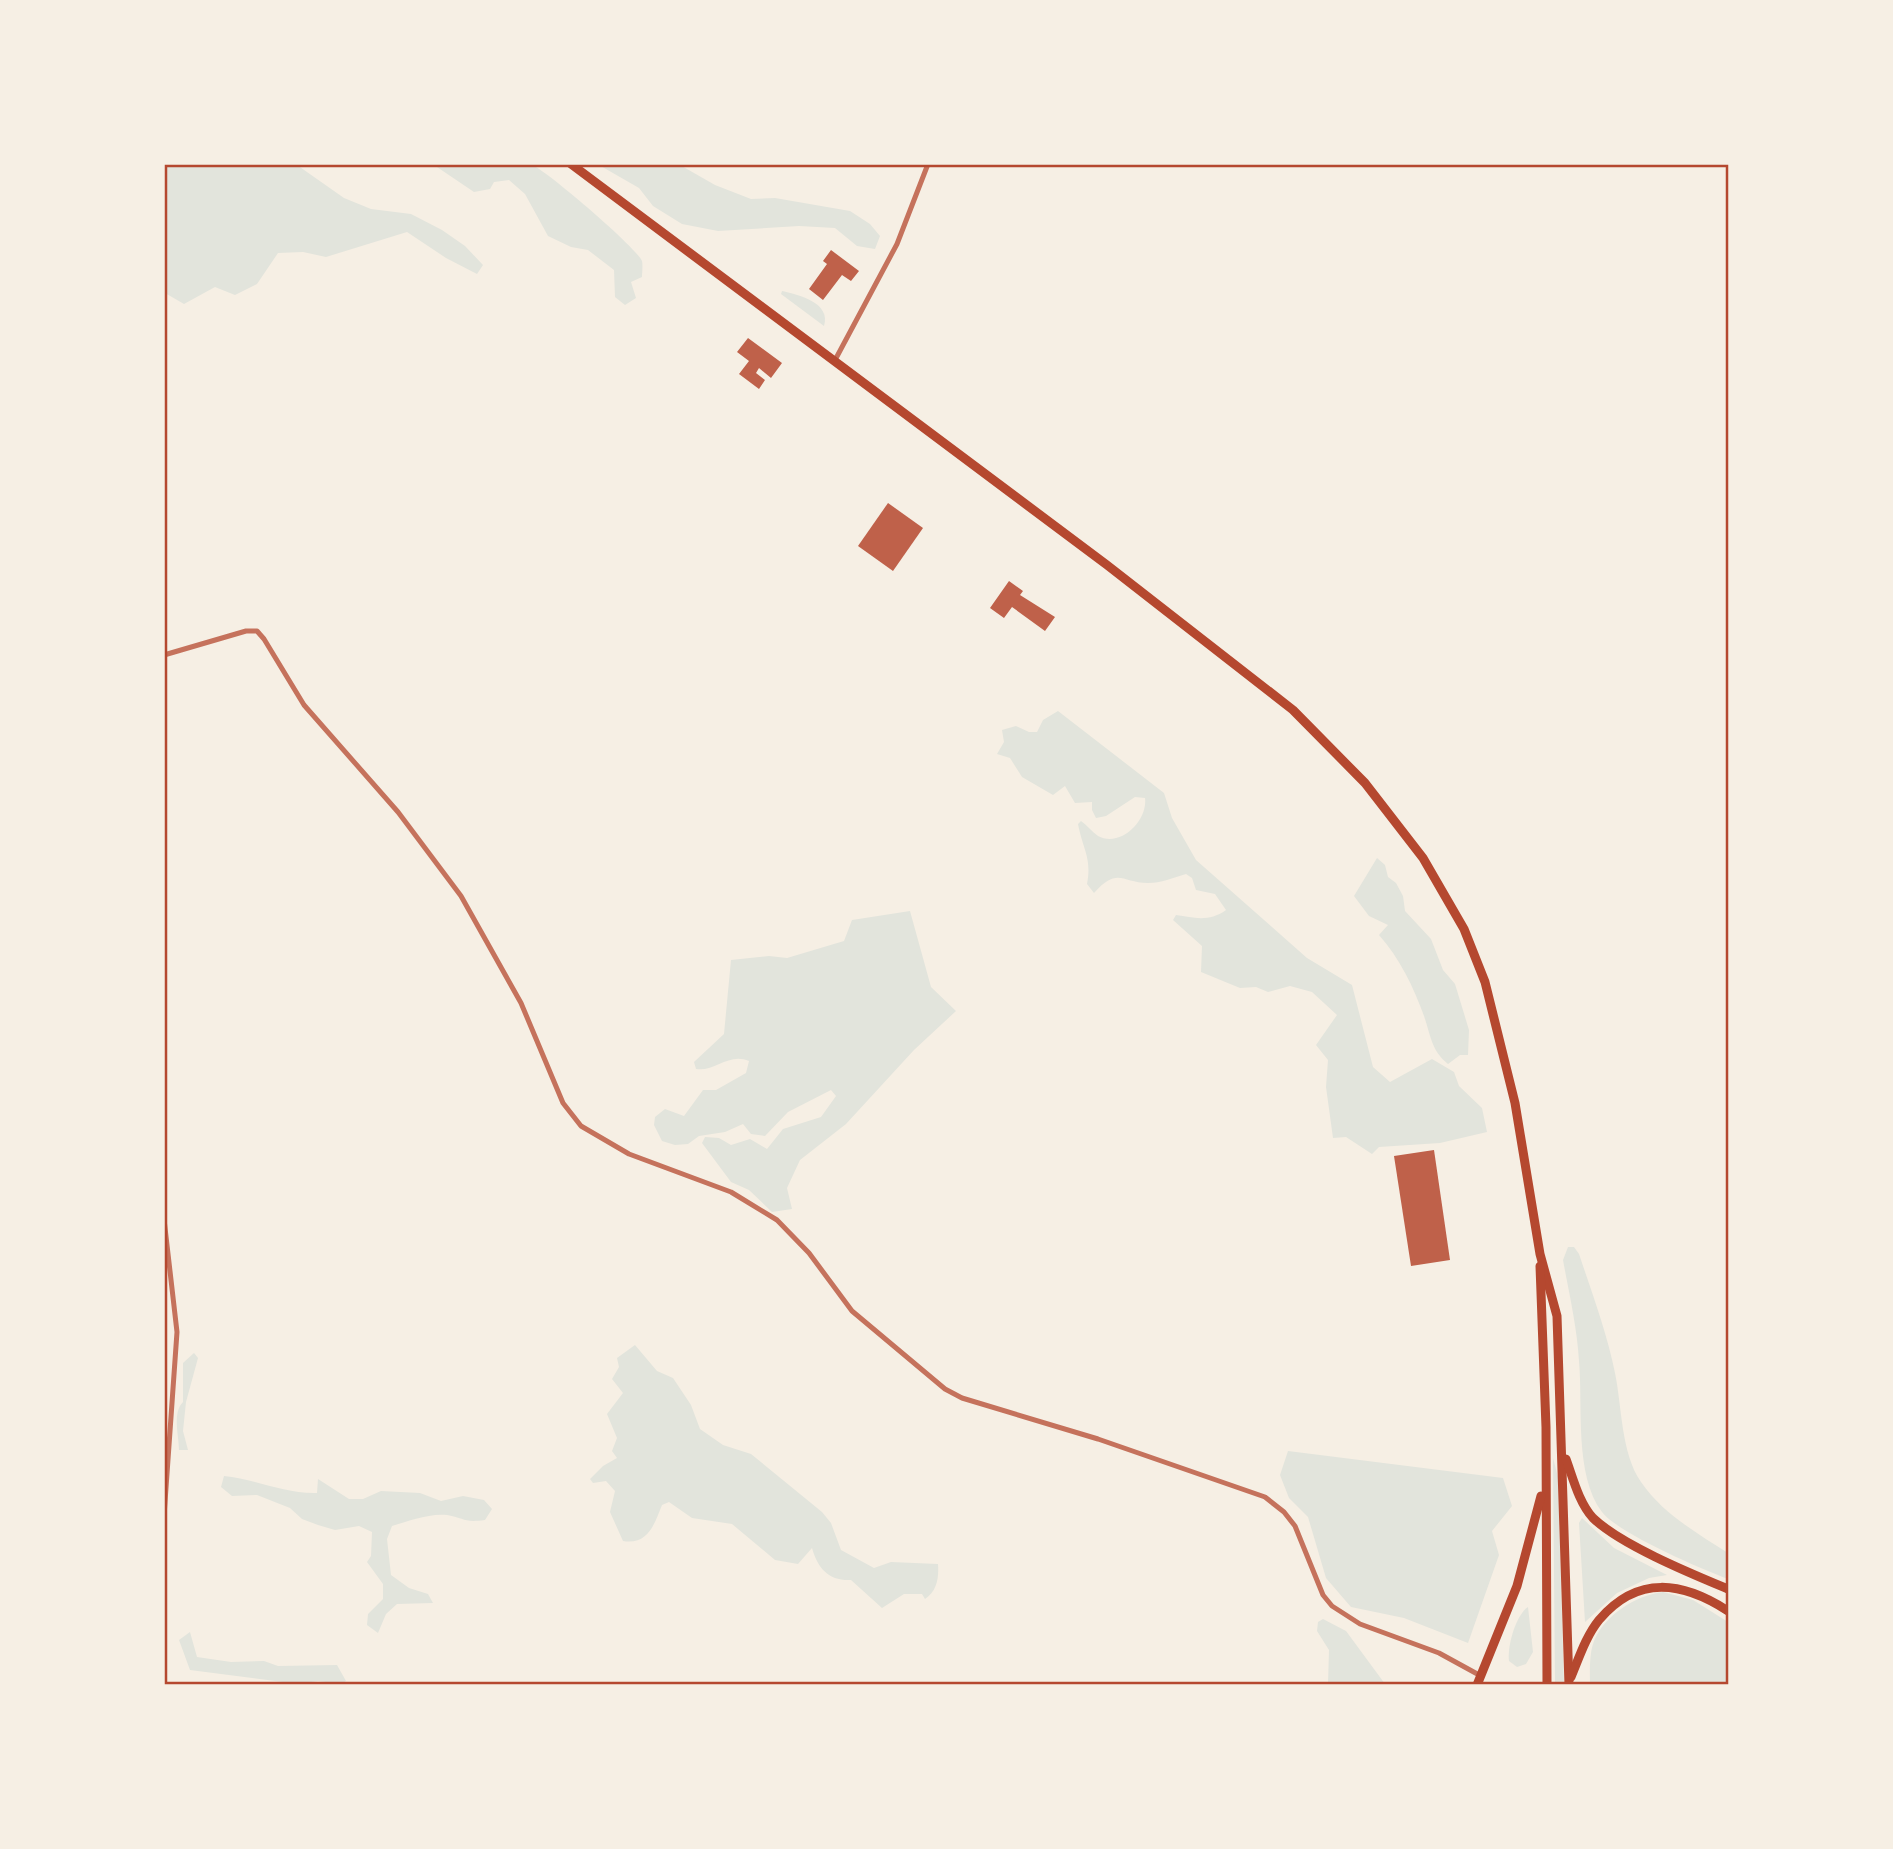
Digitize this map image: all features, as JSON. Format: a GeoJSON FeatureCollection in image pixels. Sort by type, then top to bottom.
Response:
{"type":"FeatureCollection","features":[{"type":"Feature","properties":{"kind":"highway"},"geometry":{"type":"LineString","coordinates":[[570,164],[712,267],[834,362],[1107,565],[1293,710],[1357,775],[1400,826],[1452,908],[1485,982],[1516,1103],[1540,1254],[1557,1316],[1569,1683]]}},
{"type":"Feature","properties":{"kind":"highway"},"geometry":{"type":"LineString","coordinates":[[1540,1254],[1546,1427],[1547,1685]]}},
{"type":"Feature","properties":{"kind":"highway"},"geometry":{"type":"LineString","coordinates":[[1563,1450],[1581,1497],[1594,1518],[1643,1548],[1728,1589]]}},
{"type":"Feature","properties":{"kind":"highway"},"geometry":{"type":"LineString","coordinates":[[1479,1680],[1517,1586],[1545,1484]]}},
{"type":"Feature","properties":{"kind":"highway"},"geometry":{"type":"LineString","coordinates":[[1569,1683],[1598,1620],[1640,1590],[1671,1586],[1691,1591],[1728,1612]]}},
{"type":"Feature","properties":{"kind":"street"},"geometry":{"type":"LineString","coordinates":[[834,362],[897,244],[928,164]]}},
{"type":"Feature","properties":{"kind":"street"},"geometry":{"type":"LineString","coordinates":[[164,655],[246,631],[257,631],[304,705],[398,812],[461,895],[521,1003],[564,1103],[581,1126],[629,1153],[731,1192],[777,1220],[809,1253],[852,1311],[945,1389],[962,1398],[1098,1439],[1265,1497],[1284,1512],[1294,1526],[1323,1595],[1332,1606],[1360,1624],[1439,1654],[1479,1680]]}},
{"type":"Feature","properties":{"kind":"street"},"geometry":{"type":"LineString","coordinates":[[164,1055],[164,1084]]}},
{"type":"Feature","properties":{"kind":"street"},"geometry":{"type":"LineString","coordinates":[[164,1219],[177,1332],[164,1516]]}},
{"type":"Feature","properties":{"kind":"shaded area"},"geometry":{"type":"Polygon","coordinates":[[[514,163],[532,165],[541,170],[625,241],[642,261],[642,277],[631,282],[636,298],[625,305],[615,297],[614,270],[588,250],[571,247],[548,236],[525,194],[509,180],[494,182],[490,189],[474,192],[434,165],[514,163]]]}},
{"type":"Feature","properties":{"kind":"shaded area"},"geometry":{"type":"Polygon","coordinates":[[[165,164],[297,165],[344,198],[371,209],[411,214],[442,230],[465,246],[483,265],[477,274],[446,258],[407,232],[326,257],[303,252],[278,253],[257,284],[235,295],[215,287],[184,304],[165,293],[165,164]]]}},
{"type":"Feature","properties":{"kind":"shaded area"},"geometry":{"type":"Polygon","coordinates":[[[599,165],[680,165],[715,185],[751,199],[775,198],[850,211],[870,224],[880,236],[875,249],[857,246],[835,228],[799,226],[718,231],[682,224],[653,206],[639,188],[599,165]]]}},
{"type":"Feature","properties":{"kind":"shaded area"},"geometry":{"type":"Polygon","coordinates":[[[782,291],[805,298],[819,306],[825,318],[824,326],[781,294],[782,291]]]}},
{"type":"Feature","properties":{"kind":"shaded area"},"geometry":{"type":"Polygon","coordinates":[[[1058,711],[1164,793],[1172,818],[1196,860],[1307,958],[1352,985],[1373,1067],[1390,1082],[1432,1059],[1454,1072],[1459,1086],[1482,1108],[1487,1132],[1440,1143],[1379,1147],[1372,1154],[1346,1137],[1333,1138],[1326,1087],[1328,1060],[1316,1045],[1337,1015],[1312,992],[1290,986],[1268,992],[1256,987],[1240,988],[1201,972],[1202,946],[1173,920],[1176,915],[1208,918],[1226,910],[1215,894],[1196,890],[1192,878],[1186,874],[1153,883],[1115,878],[1094,893],[1087,884],[1088,860],[1078,824],[1081,821],[1098,836],[1106,839],[1123,835],[1131,830],[1142,815],[1145,798],[1135,797],[1106,816],[1096,818],[1092,802],[1075,803],[1065,786],[1053,795],[1022,777],[1010,758],[997,754],[1004,742],[1002,730],[1016,726],[1029,732],[1037,732],[1043,720],[1058,711]]]}},
{"type":"Feature","properties":{"kind":"shaded area"},"geometry":{"type":"Polygon","coordinates":[[[1377,858],[1385,865],[1388,877],[1396,883],[1403,896],[1405,911],[1431,939],[1443,970],[1455,984],[1469,1030],[1468,1055],[1460,1055],[1448,1064],[1432,1042],[1420,1005],[1405,973],[1379,935],[1388,925],[1369,916],[1354,896],[1377,858]]]}},
{"type":"Feature","properties":{"kind":"shaded area"},"geometry":{"type":"Polygon","coordinates":[[[910,911],[931,987],[956,1011],[914,1050],[846,1124],[800,1160],[787,1188],[792,1209],[772,1212],[749,1190],[731,1182],[702,1143],[705,1137],[719,1138],[731,1145],[750,1139],[767,1149],[783,1129],[821,1117],[836,1096],[831,1090],[788,1112],[765,1136],[751,1134],[743,1124],[725,1132],[699,1136],[688,1144],[675,1145],[662,1141],[654,1125],[655,1117],[665,1109],[684,1116],[703,1090],[716,1090],[746,1073],[749,1061],[742,1059],[728,1060],[703,1069],[696,1069],[694,1062],[724,1034],[731,960],[769,956],[787,958],[844,941],[852,920],[910,911]]]}},
{"type":"Feature","properties":{"kind":"shaded area"},"geometry":{"type":"Polygon","coordinates":[[[1568,1247],[1574,1247],[1579,1254],[1604,1328],[1615,1373],[1626,1444],[1634,1470],[1650,1493],[1670,1513],[1728,1553],[1728,1579],[1680,1559],[1625,1530],[1602,1512],[1593,1497],[1583,1460],[1578,1348],[1563,1260],[1568,1247]]]}},
{"type":"Feature","properties":{"kind":"shaded area"},"geometry":{"type":"Polygon","coordinates":[[[635,1345],[657,1371],[673,1378],[691,1405],[700,1429],[723,1445],[751,1454],[822,1512],[831,1523],[841,1550],[874,1568],[891,1562],[938,1564],[937,1579],[932,1592],[925,1599],[922,1594],[904,1594],[882,1608],[851,1580],[836,1578],[825,1572],[812,1548],[798,1564],[775,1560],[732,1524],[692,1518],[669,1502],[662,1505],[653,1526],[644,1537],[623,1541],[610,1512],[615,1491],[606,1481],[593,1483],[590,1479],[603,1466],[617,1458],[612,1451],[617,1438],[607,1414],[623,1393],[612,1379],[619,1367],[617,1358],[635,1345]]]}},
{"type":"Feature","properties":{"kind":"shaded area"},"geometry":{"type":"Polygon","coordinates":[[[194,1353],[198,1358],[186,1402],[183,1431],[188,1450],[179,1450],[177,1418],[183,1402],[183,1363],[194,1353]]]}},
{"type":"Feature","properties":{"kind":"shaded area"},"geometry":{"type":"Polygon","coordinates":[[[1288,1451],[1503,1478],[1512,1506],[1492,1531],[1499,1555],[1468,1643],[1404,1618],[1351,1607],[1326,1578],[1308,1517],[1289,1498],[1280,1475],[1288,1451]]]}},
{"type":"Feature","properties":{"kind":"shaded area"},"geometry":{"type":"Polygon","coordinates":[[[1553,1458],[1558,1477],[1564,1685],[1555,1684],[1553,1458]]]}},
{"type":"Feature","properties":{"kind":"shaded area"},"geometry":{"type":"Polygon","coordinates":[[[224,1476],[305,1493],[317,1493],[318,1479],[349,1499],[363,1499],[381,1491],[420,1493],[441,1501],[463,1496],[484,1500],[492,1509],[485,1520],[468,1521],[453,1516],[433,1515],[392,1526],[387,1539],[391,1575],[409,1588],[428,1594],[433,1603],[397,1604],[386,1614],[378,1633],[367,1625],[368,1614],[383,1599],[383,1584],[367,1562],[371,1556],[372,1532],[359,1526],[335,1530],[302,1519],[290,1508],[257,1495],[232,1496],[221,1487],[224,1476]]]}},
{"type":"Feature","properties":{"kind":"shaded area"},"geometry":{"type":"Polygon","coordinates":[[[1582,1518],[1614,1548],[1667,1575],[1649,1578],[1617,1593],[1585,1622],[1579,1523],[1582,1518]]]}},
{"type":"Feature","properties":{"kind":"shaded area"},"geometry":{"type":"Polygon","coordinates":[[[1663,1592],[1693,1600],[1728,1622],[1728,1684],[1590,1684],[1592,1646],[1606,1623],[1632,1602],[1663,1592]]]}},
{"type":"Feature","properties":{"kind":"shaded area"},"geometry":{"type":"Polygon","coordinates":[[[1528,1607],[1533,1652],[1526,1664],[1517,1667],[1509,1661],[1509,1647],[1516,1624],[1528,1607]]]}},
{"type":"Feature","properties":{"kind":"shaded area"},"geometry":{"type":"Polygon","coordinates":[[[1323,1619],[1346,1631],[1385,1684],[1328,1684],[1329,1650],[1317,1631],[1318,1622],[1323,1619]]]}},
{"type":"Feature","properties":{"kind":"shaded area"},"geometry":{"type":"Polygon","coordinates":[[[190,1632],[197,1657],[231,1662],[264,1661],[278,1666],[337,1665],[346,1681],[341,1684],[318,1681],[298,1684],[190,1670],[179,1640],[190,1632]]]}},
{"type":"Feature","properties":{"kind":"building"},"geometry":{"type":"Polygon","coordinates":[[[831,250],[859,271],[851,281],[842,275],[823,300],[809,289],[827,264],[823,261],[831,250]]]}},
{"type":"Feature","properties":{"kind":"building"},"geometry":{"type":"Polygon","coordinates":[[[748,338],[782,363],[771,378],[759,368],[756,373],[765,380],[759,389],[739,374],[749,361],[737,352],[748,338]]]}},
{"type":"Feature","properties":{"kind":"building"},"geometry":{"type":"Polygon","coordinates":[[[888,503],[923,528],[893,571],[858,546],[888,503]]]}},
{"type":"Feature","properties":{"kind":"building"},"geometry":{"type":"Polygon","coordinates":[[[1009,581],[1023,591],[1020,595],[1055,617],[1045,631],[1012,607],[1004,618],[990,608],[1009,581]]]}},
{"type":"Feature","properties":{"kind":"building"},"geometry":{"type":"Polygon","coordinates":[[[1434,1150],[1450,1260],[1411,1266],[1394,1156],[1434,1150]]]}}]}
